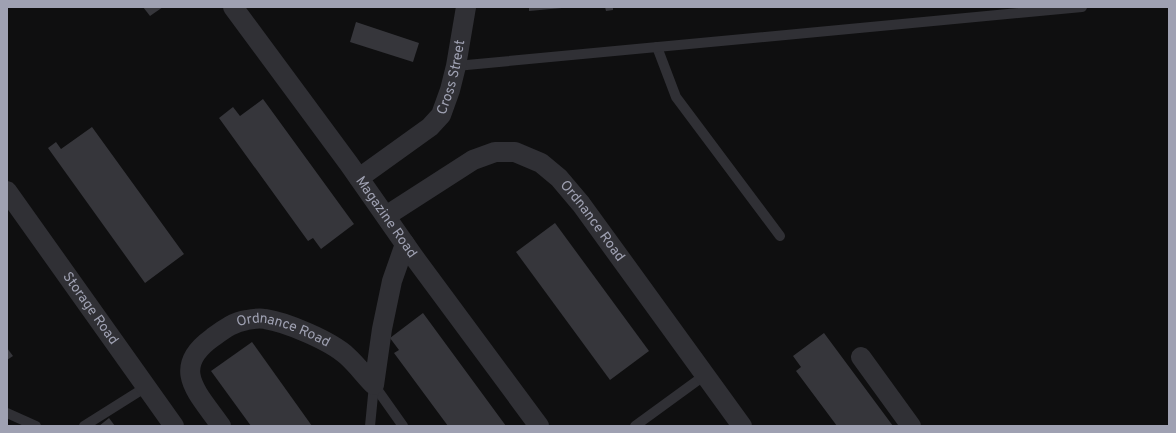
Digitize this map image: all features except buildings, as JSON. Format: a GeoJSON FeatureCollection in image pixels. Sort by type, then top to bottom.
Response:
{"type":"FeatureCollection","features":[{"type":"Feature","properties":{"kind":"street","name":"Magazine Road"},"geometry":{"type":"LineString","coordinates":[[233,7],[539,426]]}},
{"type":"Feature","properties":{"kind":"street","name":"Cross Street"},"geometry":{"type":"LineString","coordinates":[[359,178],[430,127],[441,115],[450,90],[456,66],[466,7]]}},
{"type":"Feature","properties":{"kind":"street","name":"Ordnance Road"},"geometry":{"type":"LineString","coordinates":[[386,216],[473,160],[495,152],[514,152],[541,163],[559,178],[581,204],[742,426]]}},
{"type":"Feature","properties":{"kind":"street","name":"Storage Road"},"geometry":{"type":"LineString","coordinates":[[7,191],[174,426]]}},
{"type":"Feature","properties":{"kind":"street"},"geometry":{"type":"LineString","coordinates":[[374,385],[382,330],[392,281],[405,244]]}},
{"type":"Feature","properties":{"kind":"street","name":"Ordnance Road"},"geometry":{"type":"LineString","coordinates":[[221,426],[194,388],[190,374],[190,363],[198,349],[231,324],[246,320],[264,319],[290,326],[322,340],[347,355],[374,385]]}},
{"type":"Feature","properties":{"kind":"street"},"geometry":{"type":"LineString","coordinates":[[861,357],[911,426]]}},
{"type":"Feature","properties":{"kind":"lane"},"geometry":{"type":"LineString","coordinates":[[456,66],[1082,7]]}},
{"type":"Feature","properties":{"kind":"lane"},"geometry":{"type":"LineString","coordinates":[[657,47],[676,97],[780,236]]}},
{"type":"Feature","properties":{"kind":"lane"},"geometry":{"type":"LineString","coordinates":[[635,426],[705,375]]}},
{"type":"Feature","properties":{"kind":"lane"},"geometry":{"type":"LineString","coordinates":[[370,426],[374,385]]}},
{"type":"Feature","properties":{"kind":"lane"},"geometry":{"type":"LineString","coordinates":[[374,385],[403,426]]}},
{"type":"Feature","properties":{"kind":"lane"},"geometry":{"type":"LineString","coordinates":[[84,426],[146,387]]}},
{"type":"Feature","properties":{"kind":"lane"},"geometry":{"type":"LineString","coordinates":[[7,413],[36,426]]}}]}
